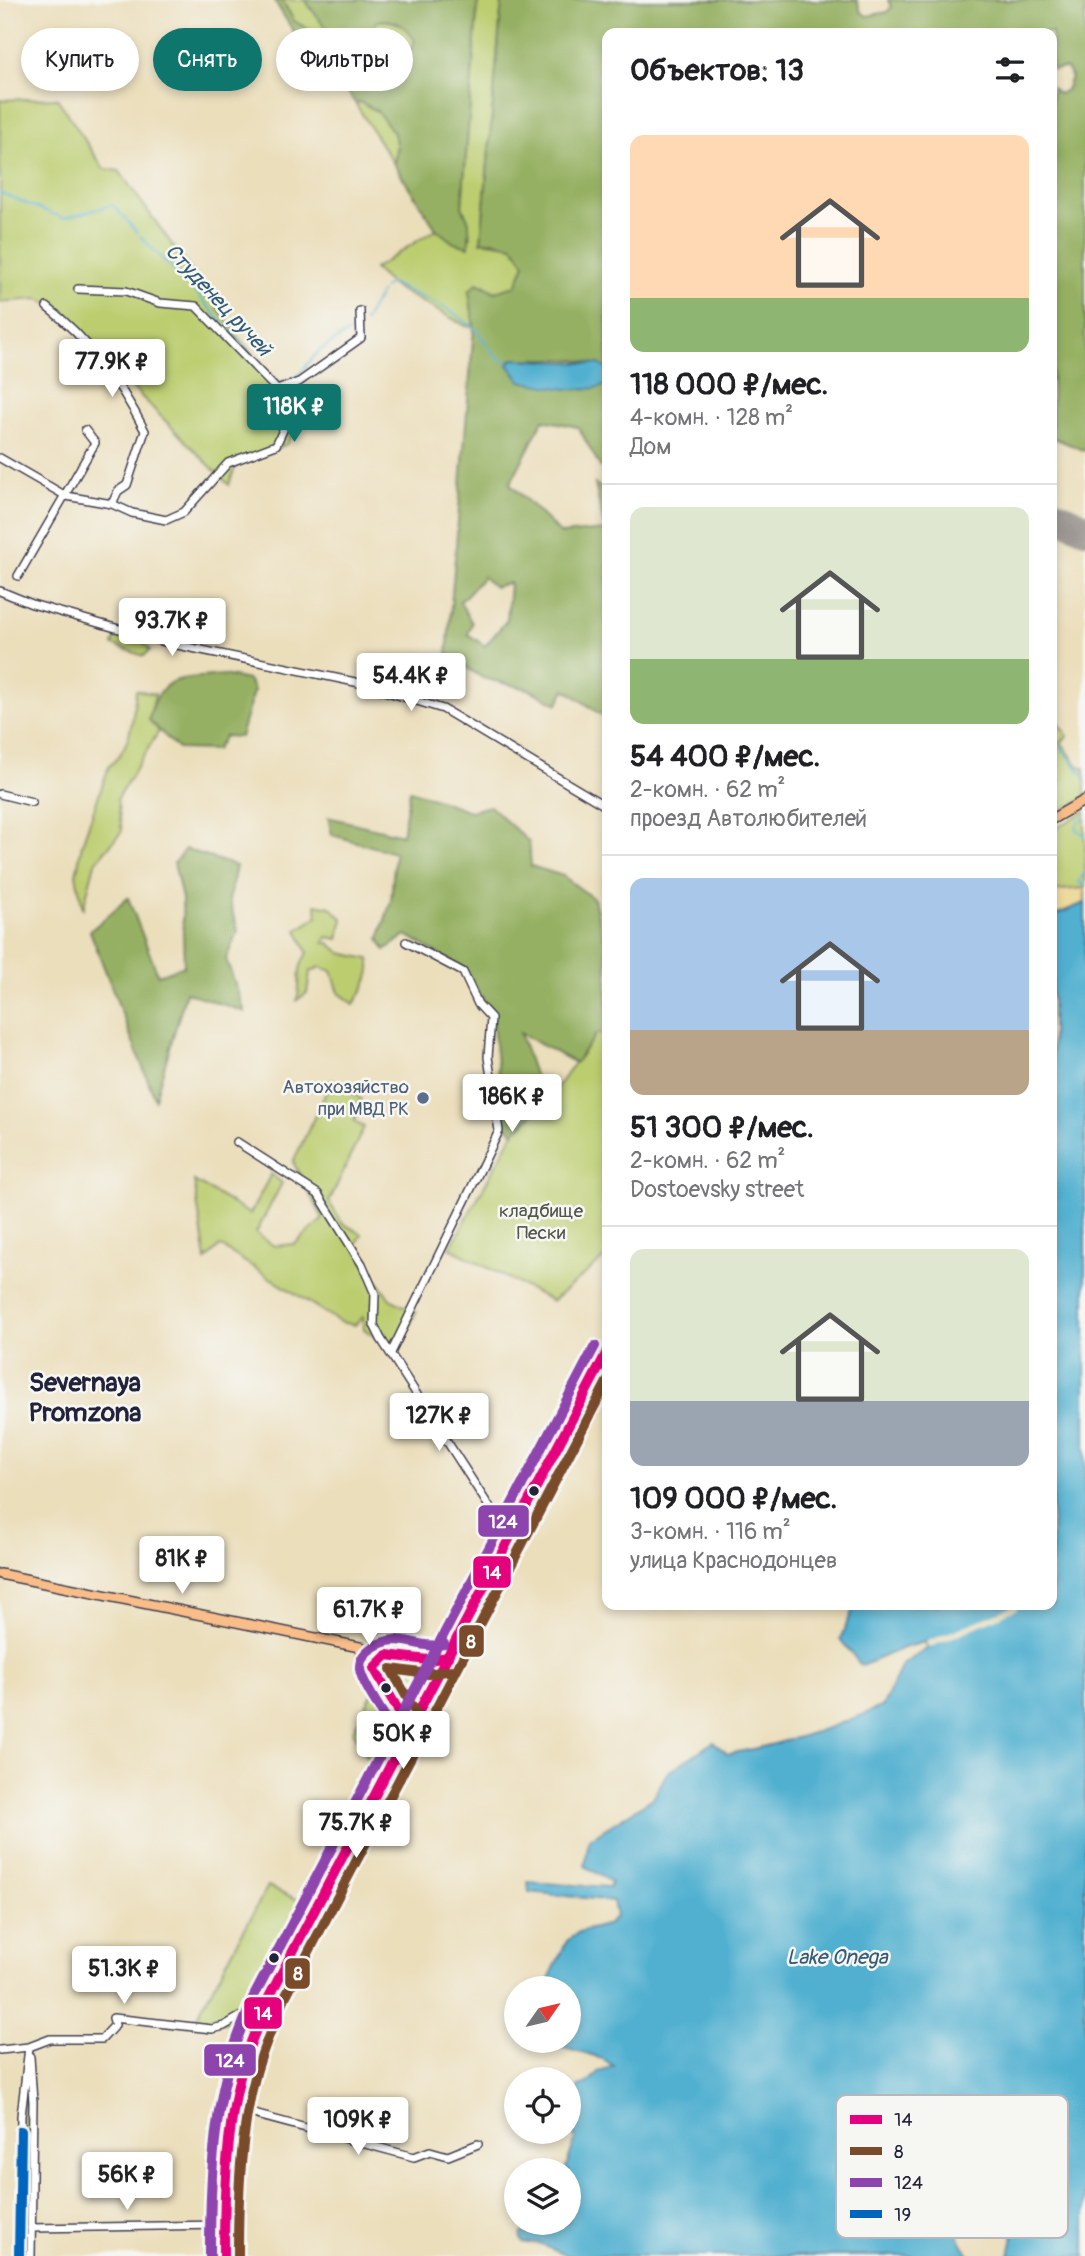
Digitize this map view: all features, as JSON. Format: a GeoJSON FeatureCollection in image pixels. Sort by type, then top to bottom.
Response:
{"type":"FeatureCollection","features":[{"type":"Feature","properties":{"kind":"main road"},"geometry":{"type":"LineString","coordinates":[[1057,816],[1085,800]]}},
{"type":"Feature","properties":{"kind":"main road"},"geometry":{"type":"LineString","coordinates":[[224,2256],[224,2225],[235,2109],[250,2046],[267,2001],[602,1362]]}},
{"type":"Feature","properties":{"kind":"main road"},"geometry":{"type":"LineString","coordinates":[[0,1574],[430,1661],[447,1657]]}},
{"type":"Feature","properties":{"kind":"main road"},"geometry":{"type":"LineString","coordinates":[[358,1647],[374,1668],[409,1729]]}},
{"type":"Feature","properties":{"kind":"main road"},"geometry":{"type":"LineString","coordinates":[[374,1668],[381,1656],[389,1653]]}},
{"type":"Feature","properties":{"kind":"main road"},"geometry":{"type":"LineString","coordinates":[[430,1661],[437,1677]]}},
{"type":"Feature","properties":{"kind":"main road"},"geometry":{"type":"LineString","coordinates":[[399,1712],[407,1716],[418,1713]]}},
{"type":"Feature","properties":{"kind":"street"},"geometry":{"type":"LineString","coordinates":[[0,458],[66,496],[112,504],[147,517],[166,520],[184,512],[228,463],[276,445],[285,426],[277,390],[196,306],[183,302],[160,303],[126,291],[78,289]]}},
{"type":"Feature","properties":{"kind":"street"},"geometry":{"type":"LineString","coordinates":[[47,307],[80,334],[127,396],[145,431],[127,485],[118,491],[112,504]]}},
{"type":"Feature","properties":{"kind":"street"},"geometry":{"type":"LineString","coordinates":[[277,390],[318,370],[361,338],[360,311]]}},
{"type":"Feature","properties":{"kind":"street"},"geometry":{"type":"LineString","coordinates":[[18,576],[95,443],[85,430]]}},
{"type":"Feature","properties":{"kind":"street"},"geometry":{"type":"LineString","coordinates":[[0,591],[43,608],[161,641],[355,682],[443,709],[602,804]]}},
{"type":"Feature","properties":{"kind":"street"},"geometry":{"type":"LineString","coordinates":[[0,794],[32,802]]}},
{"type":"Feature","properties":{"kind":"street"},"geometry":{"type":"LineString","coordinates":[[391,1353],[499,1131],[489,1067],[491,1018],[478,1004],[463,972],[406,942]]}},
{"type":"Feature","properties":{"kind":"street"},"geometry":{"type":"LineString","coordinates":[[237,1142],[318,1194],[362,1264],[375,1294],[374,1325],[510,1539]]}},
{"type":"Feature","properties":{"kind":"street"},"geometry":{"type":"LineString","coordinates":[[0,2050],[29,2047],[50,2039],[103,2039],[115,2025],[113,2018],[212,2029],[224,2026],[267,2001]]}},
{"type":"Feature","properties":{"kind":"street"},"geometry":{"type":"LineString","coordinates":[[19,2256],[22,2101],[29,2047]]}},
{"type":"Feature","properties":{"kind":"street"},"geometry":{"type":"LineString","coordinates":[[29,2047],[33,2102],[31,2256]]}},
{"type":"Feature","properties":{"kind":"street"},"geometry":{"type":"LineString","coordinates":[[22,2101],[29,2098],[33,2102]]}},
{"type":"Feature","properties":{"kind":"street"},"geometry":{"type":"LineString","coordinates":[[235,2109],[414,2157],[430,2151],[448,2156],[478,2144]]}},
{"type":"Feature","properties":{"kind":"street"},"geometry":{"type":"LineString","coordinates":[[20,2205],[28,2202],[32,2204]]}},
{"type":"Feature","properties":{"kind":"street"},"geometry":{"type":"LineString","coordinates":[[31,2228],[224,2225]]}},
{"type":"Feature","properties":{"kind":"green space"},"geometry":{"type":"Polygon","coordinates":[[[274,0],[282,0],[294,21],[306,28],[291,28],[274,0]]]}},
{"type":"Feature","properties":{"kind":"green space"},"geometry":{"type":"Polygon","coordinates":[[[282,0],[305,0],[326,28],[306,28],[294,21],[282,0]]]}},
{"type":"Feature","properties":{"kind":"green space"},"geometry":{"type":"Polygon","coordinates":[[[305,0],[478,0],[462,206],[469,222],[469,247],[454,243],[436,229],[394,164],[397,149],[394,133],[376,110],[360,102],[355,103],[347,91],[413,91],[413,28],[404,28],[389,21],[377,21],[374,28],[326,28],[305,0]]]}},
{"type":"Feature","properties":{"kind":"green space"},"geometry":{"type":"Polygon","coordinates":[[[478,0],[502,0],[481,241],[513,246],[525,264],[516,286],[495,292],[484,285],[469,291],[474,327],[466,326],[394,287],[374,269],[436,229],[454,243],[471,237],[462,207],[478,0]]]}},
{"type":"Feature","properties":{"kind":"green space"},"geometry":{"type":"Polygon","coordinates":[[[502,0],[857,0],[861,12],[867,16],[887,12],[891,7],[888,0],[1085,0],[1085,451],[1057,439],[1057,92],[1059,94],[1066,90],[1071,77],[1066,68],[1057,69],[1057,28],[602,28],[602,367],[574,360],[513,359],[508,362],[521,381],[571,389],[602,384],[602,468],[578,427],[543,420],[510,484],[561,534],[602,530],[602,715],[565,689],[558,704],[528,689],[483,678],[447,655],[474,327],[469,291],[477,283],[495,292],[516,286],[525,264],[513,246],[495,241],[481,242],[502,0]],[[483,577],[460,602],[472,623],[468,634],[485,646],[507,620],[510,583],[494,587],[483,577]]]}},
{"type":"Feature","properties":{"kind":"green space"},"geometry":{"type":"Polygon","coordinates":[[[377,21],[399,24],[404,28],[373,28],[377,21]]]}},
{"type":"Feature","properties":{"kind":"green space"},"geometry":{"type":"Polygon","coordinates":[[[57,98],[104,169],[119,171],[245,346],[287,393],[292,435],[287,444],[236,465],[229,485],[108,363],[65,314],[39,299],[0,302],[0,100],[57,98]]]}},
{"type":"Feature","properties":{"kind":"green space"},"geometry":{"type":"Polygon","coordinates":[[[360,102],[380,113],[397,138],[394,164],[355,103],[360,102]]]}},
{"type":"Feature","properties":{"kind":"green space"},"geometry":{"type":"Polygon","coordinates":[[[595,484],[602,488],[602,516],[595,484]]]}},
{"type":"Feature","properties":{"kind":"green space"},"geometry":{"type":"Polygon","coordinates":[[[107,628],[144,643],[150,650],[144,656],[113,645],[116,636],[106,633],[107,628]]]}},
{"type":"Feature","properties":{"kind":"green space"},"geometry":{"type":"Polygon","coordinates":[[[223,675],[248,680],[254,690],[240,737],[225,736],[216,750],[178,749],[149,720],[159,693],[174,681],[223,675]]]}},
{"type":"Feature","properties":{"kind":"green space"},"geometry":{"type":"Polygon","coordinates":[[[136,690],[155,694],[149,720],[159,731],[117,799],[122,831],[95,863],[83,909],[76,875],[82,844],[109,766],[117,759],[127,741],[136,690]]]}},
{"type":"Feature","properties":{"kind":"green space"},"geometry":{"type":"Polygon","coordinates":[[[1057,722],[1068,736],[1061,742],[1078,766],[1085,768],[1085,798],[1057,813],[1057,782],[1060,780],[1057,774],[1057,722]]]}},
{"type":"Feature","properties":{"kind":"green space"},"geometry":{"type":"Polygon","coordinates":[[[410,790],[470,811],[490,806],[529,842],[531,866],[563,876],[594,899],[602,933],[602,1034],[597,1033],[575,1063],[520,1033],[544,1104],[514,1132],[503,1123],[492,1014],[465,970],[406,935],[385,950],[379,939],[391,901],[395,853],[332,835],[328,817],[402,835],[410,790]]]}},
{"type":"Feature","properties":{"kind":"green space"},"geometry":{"type":"Polygon","coordinates":[[[1085,811],[1085,888],[1057,891],[1057,828],[1085,811]]]}},
{"type":"Feature","properties":{"kind":"green space"},"geometry":{"type":"Polygon","coordinates":[[[185,849],[236,866],[229,900],[238,931],[226,959],[245,1012],[186,992],[155,1099],[90,931],[128,898],[158,975],[184,966],[182,899],[174,863],[185,849]]]}},
{"type":"Feature","properties":{"kind":"green space"},"geometry":{"type":"Polygon","coordinates":[[[316,904],[330,907],[343,919],[338,939],[327,937],[324,943],[329,943],[341,953],[369,959],[369,977],[354,1004],[339,993],[332,971],[320,967],[310,972],[307,993],[297,1000],[300,970],[308,953],[297,930],[317,917],[316,904]]]}},
{"type":"Feature","properties":{"kind":"green space","name":"кладбище Пески"},"geometry":{"type":"Polygon","coordinates":[[[597,1033],[602,1034],[602,1260],[552,1301],[450,1248],[514,1132],[544,1104],[597,1033]]]}},
{"type":"Feature","properties":{"kind":"green space"},"geometry":{"type":"Polygon","coordinates":[[[332,1080],[361,1099],[354,1122],[364,1127],[329,1202],[342,1223],[362,1234],[355,1248],[390,1299],[416,1312],[398,1352],[364,1329],[363,1317],[355,1325],[340,1322],[220,1246],[206,1260],[194,1181],[250,1214],[271,1174],[282,1183],[256,1233],[274,1246],[295,1244],[323,1219],[293,1162],[332,1080]]]}},
{"type":"Feature","properties":{"kind":"green space"},"geometry":{"type":"Polygon","coordinates":[[[389,1656],[421,1663],[431,1670],[433,1675],[412,1712],[401,1709],[379,1669],[380,1662],[389,1656]]]}},
{"type":"Feature","properties":{"kind":"green space"},"geometry":{"type":"Polygon","coordinates":[[[370,1677],[400,1728],[370,1764],[353,1731],[372,1694],[370,1677]]]}},
{"type":"Feature","properties":{"kind":"green space"},"geometry":{"type":"Polygon","coordinates":[[[268,1886],[307,1904],[284,1952],[264,1987],[240,2014],[223,2023],[194,2022],[268,1886]]]}},
{"type":"Feature","properties":{"kind":"green space"},"geometry":{"type":"Polygon","coordinates":[[[30,2102],[28,2256],[21,2256],[24,2103],[30,2102]]]}},
{"type":"Feature","properties":{"kind":"sand"},"geometry":{"type":"Polygon","coordinates":[[[1085,888],[1085,903],[1057,914],[1057,891],[1085,888]]]}},
{"type":"Feature","properties":{"kind":"water"},"geometry":{"type":"Polygon","coordinates":[[[513,359],[599,364],[602,366],[602,386],[575,389],[521,381],[508,365],[513,359]]]}},
{"type":"Feature","properties":{"kind":"water","name":"Lake Onega"},"geometry":{"type":"Polygon","coordinates":[[[1085,903],[1085,2256],[1009,2256],[1013,2238],[1068,2238],[1068,2095],[836,2095],[836,2238],[960,2238],[970,2256],[568,2256],[537,2243],[524,2243],[522,2235],[581,2235],[581,2158],[569,2158],[574,2144],[581,2144],[581,2086],[589,2082],[599,2071],[614,2066],[603,2059],[581,2053],[581,1976],[550,1976],[567,1941],[579,1932],[609,1924],[616,1916],[613,1901],[529,1892],[528,1882],[609,1887],[611,1882],[585,1866],[589,1839],[653,1798],[667,1773],[713,1742],[728,1754],[769,1746],[845,1722],[883,1706],[902,1665],[928,1648],[925,1642],[903,1648],[864,1665],[860,1664],[840,1639],[853,1610],[1057,1610],[1057,914],[1085,903]]]}},
{"type":"Feature","properties":{"kind":"pier"},"geometry":{"type":"Polygon","coordinates":[[[1004,1610],[1015,1610],[928,1648],[926,1642],[1004,1610]]]}},
{"type":"Feature","properties":{"kind":"waterway","name":"Студенец ручей"},"geometry":{"type":"LineString","coordinates":[[0,193],[63,218],[113,205],[137,232]]}},
{"type":"Feature","properties":{"kind":"waterway","name":"Студенец ручей"},"geometry":{"type":"LineString","coordinates":[[140,236],[199,296],[274,382]]}},
{"type":"Feature","properties":{"kind":"waterway","name":"Студенец ручей"},"geometry":{"type":"LineString","coordinates":[[384,288],[391,283],[456,314],[478,332],[497,357],[508,362]]}},
{"type":"Feature","properties":{"kind":"waterway","name":"Студенец ручей"},"geometry":{"type":"LineString","coordinates":[[364,322],[381,292]]}},
{"type":"Feature","properties":{"kind":"waterway","name":"Студенец ручей"},"geometry":{"type":"LineString","coordinates":[[293,381],[319,351],[357,327]]}},
{"type":"Feature","properties":{"kind":"waterway"},"geometry":{"type":"LineString","coordinates":[[284,391],[285,410]]}},
{"type":"Feature","properties":{"kind":"waterway","name":"Студенец ручей"},"geometry":{"type":"LineString","coordinates":[[1057,742],[1085,777]]}},
{"type":"Feature","properties":{"kind":"waterway","name":"Студенец ручей"},"geometry":{"type":"LineString","coordinates":[[1085,818],[1079,820],[1076,828],[1085,836]]}},
{"type":"Feature","properties":{"kind":"waterway","name":"Студенец ручей"},"geometry":{"type":"LineString","coordinates":[[1085,872],[1078,882],[1085,885]]}},
{"type":"Feature","properties":{"kind":"runway"},"geometry":{"type":"LineString","coordinates":[[1057,515],[1085,528]]}},
{"type":"Feature","properties":{"kind":"transit line","name":"124"},"geometry":{"type":"LineString","coordinates":[[210,2256],[211,2185],[218,2114],[230,2059],[254,1996],[595,1346]]}},
{"type":"Feature","properties":{"kind":"transit line","name":"14"},"geometry":{"type":"LineString","coordinates":[[224,2256],[225,2186],[232,2117],[244,2063],[267,2001],[602,1362]]}},
{"type":"Feature","properties":{"kind":"transit line","name":"8"},"geometry":{"type":"LineString","coordinates":[[238,2256],[239,2187],[246,2118],[258,2064],[280,2007],[602,1392]]}},
{"type":"Feature","properties":{"kind":"transit line","name":"124"},"geometry":{"type":"LineString","coordinates":[[397,1736],[362,1675],[360,1669],[363,1657],[377,1645],[395,1640],[444,1644]]}},
{"type":"Feature","properties":{"kind":"transit line","name":"14"},"geometry":{"type":"LineString","coordinates":[[409,1729],[374,1668],[387,1655],[428,1660],[448,1657]]}},
{"type":"Feature","properties":{"kind":"transit line","name":"8"},"geometry":{"type":"LineString","coordinates":[[421,1722],[391,1669],[428,1674],[452,1670]]}},
{"type":"Feature","properties":{"kind":"transit line","name":"19"},"geometry":{"type":"LineString","coordinates":[[19,2256],[21,2131]]}},
{"type":"Feature","properties":{"kind":"place","name":"Автохозяйство при МВД РК"},"geometry":{"type":"Point","coordinates":[423,1098]}},
{"type":"Feature","properties":{"kind":"district","name":"Severnaya Promzona"},"geometry":{"type":"Point","coordinates":[85,1398]}}]}
